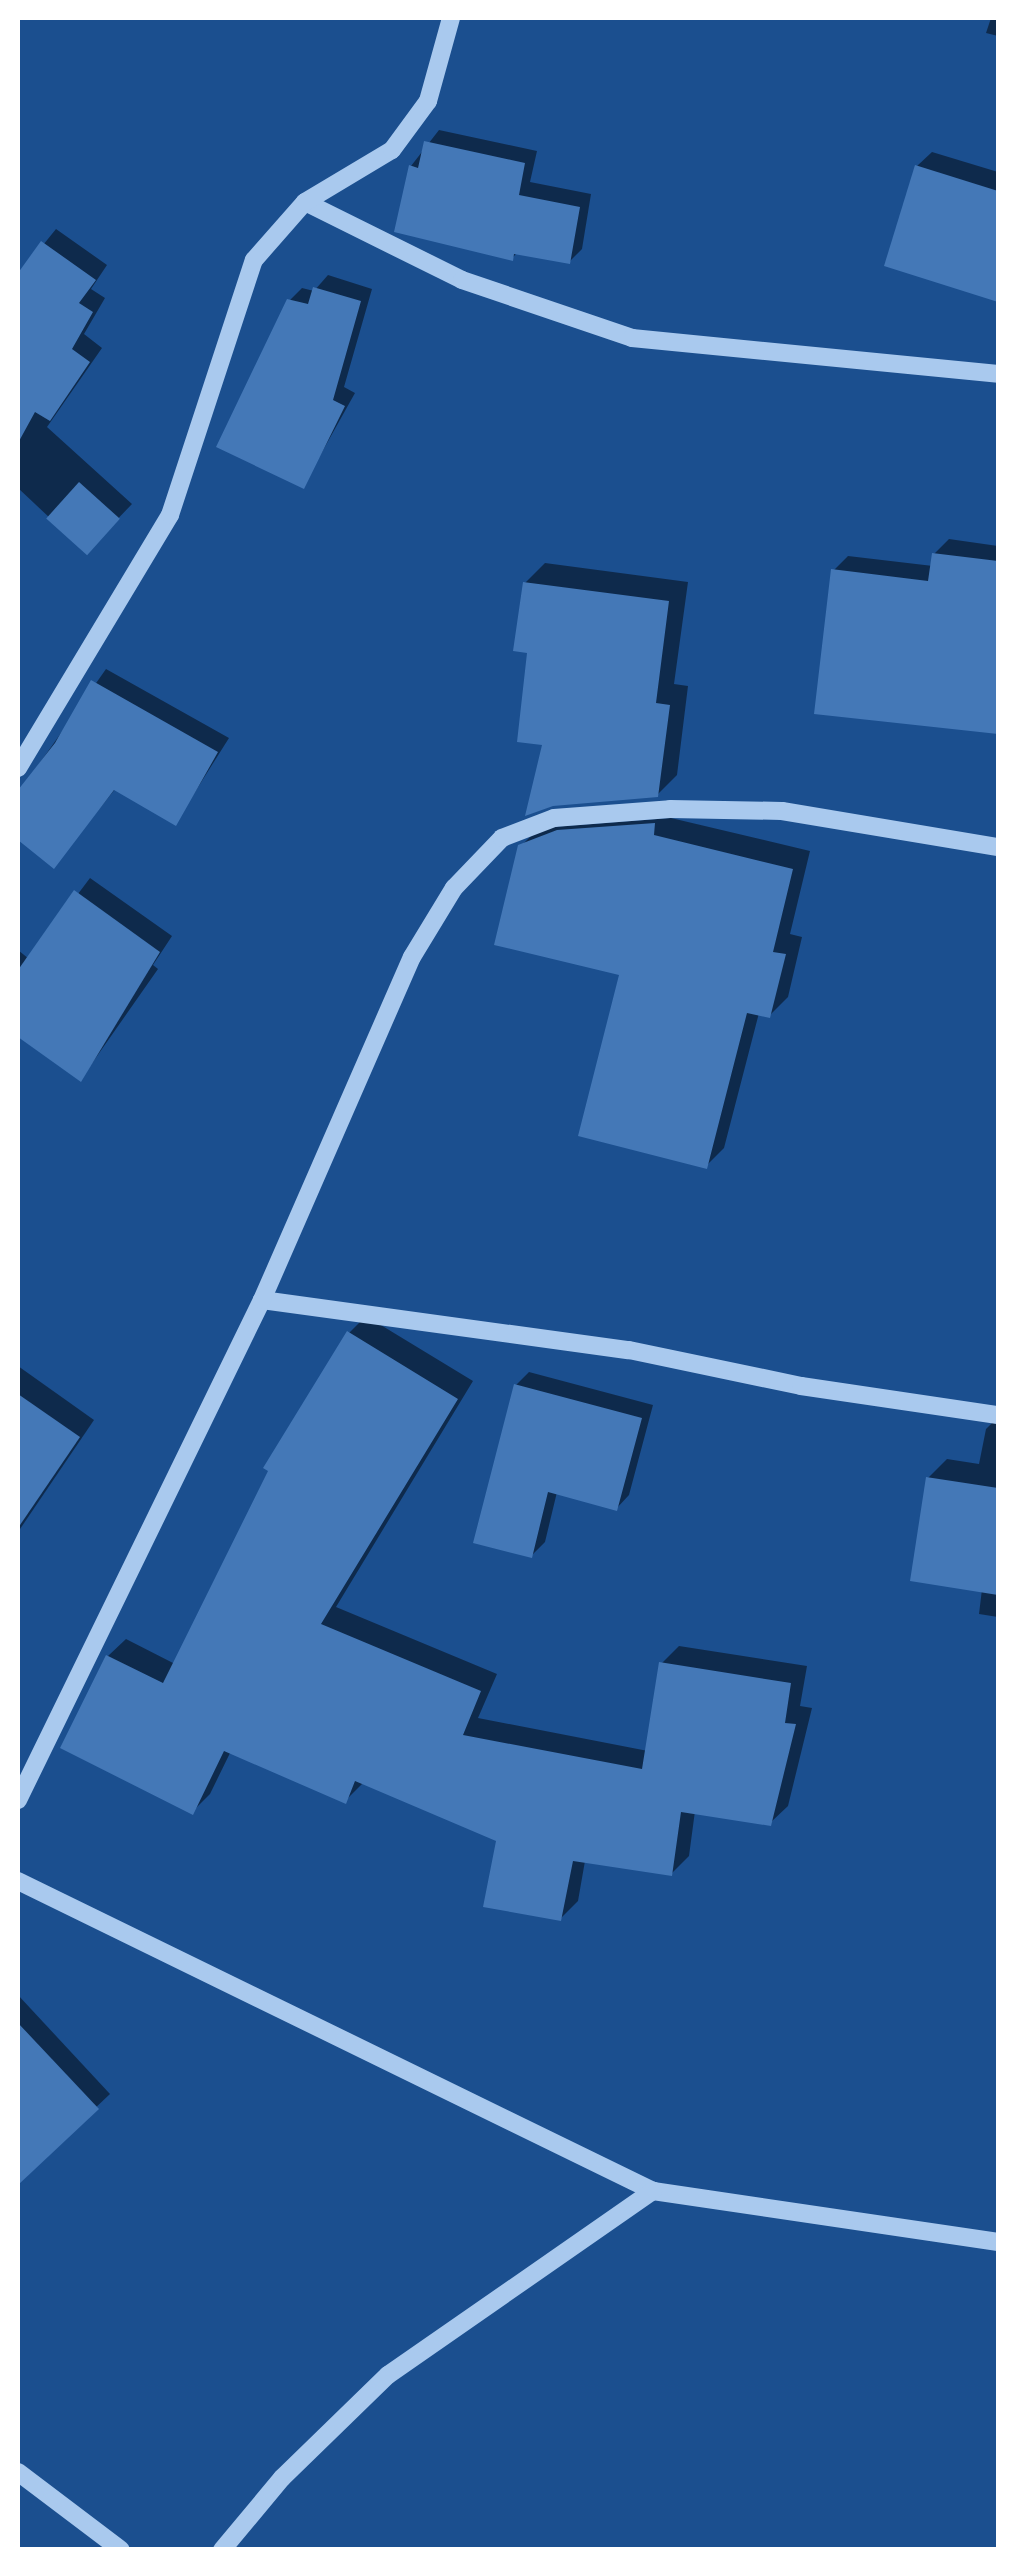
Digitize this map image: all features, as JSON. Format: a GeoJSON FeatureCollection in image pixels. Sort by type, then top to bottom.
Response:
{"type":"FeatureCollection","features":[{"type":"Feature","properties":{"kind":"street"},"geometry":{"type":"LineString","coordinates":[[18,768],[170,515],[254,260],[305,202],[392,150],[428,101],[452,18]]}},
{"type":"Feature","properties":{"kind":"street"},"geometry":{"type":"LineString","coordinates":[[305,202],[462,280],[632,338],[998,374]]}},
{"type":"Feature","properties":{"kind":"street"},"geometry":{"type":"LineString","coordinates":[[18,1800],[262,1300],[412,957],[454,888],[502,838],[554,818],[670,808],[782,812],[998,847]]}},
{"type":"Feature","properties":{"kind":"street"},"geometry":{"type":"LineString","coordinates":[[262,1300],[629,1350],[801,1386],[998,1415]]}},
{"type":"Feature","properties":{"kind":"street"},"geometry":{"type":"LineString","coordinates":[[18,1881],[653,2191],[998,2242]]}},
{"type":"Feature","properties":{"kind":"street"},"geometry":{"type":"LineString","coordinates":[[222,2550],[282,2478],[388,2375],[653,2191]]}},
{"type":"Feature","properties":{"kind":"street"},"geometry":{"type":"LineString","coordinates":[[18,2472],[121,2550]]}},
{"type":"Feature","properties":{"kind":"building"},"geometry":{"type":"Polygon","coordinates":[[[424,141],[525,163],[519,195],[580,207],[570,264],[514,254],[513,261],[394,232],[409,165],[418,168],[424,141]]]}},
{"type":"Feature","properties":{"kind":"building"},"geometry":{"type":"Polygon","coordinates":[[[915,165],[998,191],[998,302],[884,266],[915,165]]]}},
{"type":"Feature","properties":{"kind":"building"},"geometry":{"type":"Polygon","coordinates":[[[41,241],[96,280],[79,303],[93,312],[72,349],[90,362],[50,421],[35,412],[18,443],[18,273],[41,241]]]}},
{"type":"Feature","properties":{"kind":"building"},"geometry":{"type":"Polygon","coordinates":[[[313,287],[361,301],[333,400],[345,406],[304,489],[216,447],[287,299],[308,304],[313,287]]]}},
{"type":"Feature","properties":{"kind":"building"},"geometry":{"type":"Polygon","coordinates":[[[79,482],[120,519],[87,555],[46,518],[79,482]]]}},
{"type":"Feature","properties":{"kind":"building"},"geometry":{"type":"Polygon","coordinates":[[[932,553],[998,561],[998,734],[814,714],[831,569],[928,581],[932,553]]]}},
{"type":"Feature","properties":{"kind":"building"},"geometry":{"type":"Polygon","coordinates":[[[523,582],[669,601],[656,703],[670,705],[658,797],[553,806],[525,816],[542,745],[517,742],[527,653],[513,651],[523,582]]]}},
{"type":"Feature","properties":{"kind":"building"},"geometry":{"type":"Polygon","coordinates":[[[91,680],[218,752],[176,826],[114,790],[54,869],[18,840],[18,790],[55,743],[91,680]]]}},
{"type":"Feature","properties":{"kind":"building"},"geometry":{"type":"Polygon","coordinates":[[[655,823],[654,835],[793,869],[773,952],[786,954],[770,1018],[747,1013],[707,1169],[578,1136],[619,975],[494,945],[518,845],[557,830],[655,823]]]}},
{"type":"Feature","properties":{"kind":"building"},"geometry":{"type":"Polygon","coordinates":[[[74,890],[160,952],[81,1082],[18,1037],[18,970],[74,890]]]}},
{"type":"Feature","properties":{"kind":"building"},"geometry":{"type":"Polygon","coordinates":[[[347,1331],[458,1399],[321,1624],[481,1691],[463,1735],[642,1769],[659,1662],[791,1683],[785,1723],[796,1724],[771,1826],[681,1812],[672,1876],[573,1861],[561,1921],[483,1907],[496,1841],[355,1781],[346,1804],[224,1751],[193,1815],[60,1748],[106,1655],[163,1683],[268,1471],[263,1468],[347,1331]]]}},
{"type":"Feature","properties":{"kind":"building"},"geometry":{"type":"Polygon","coordinates":[[[514,1384],[642,1418],[617,1511],[548,1492],[532,1558],[473,1543],[514,1384]]]}},
{"type":"Feature","properties":{"kind":"building"},"geometry":{"type":"Polygon","coordinates":[[[18,1394],[80,1437],[18,1528],[18,1394]]]}},
{"type":"Feature","properties":{"kind":"building"},"geometry":{"type":"Polygon","coordinates":[[[926,1477],[998,1488],[998,1595],[910,1581],[926,1477]]]}},
{"type":"Feature","properties":{"kind":"building"},"geometry":{"type":"Polygon","coordinates":[[[18,2023],[99,2109],[18,2185],[18,2023]]]}}]}
